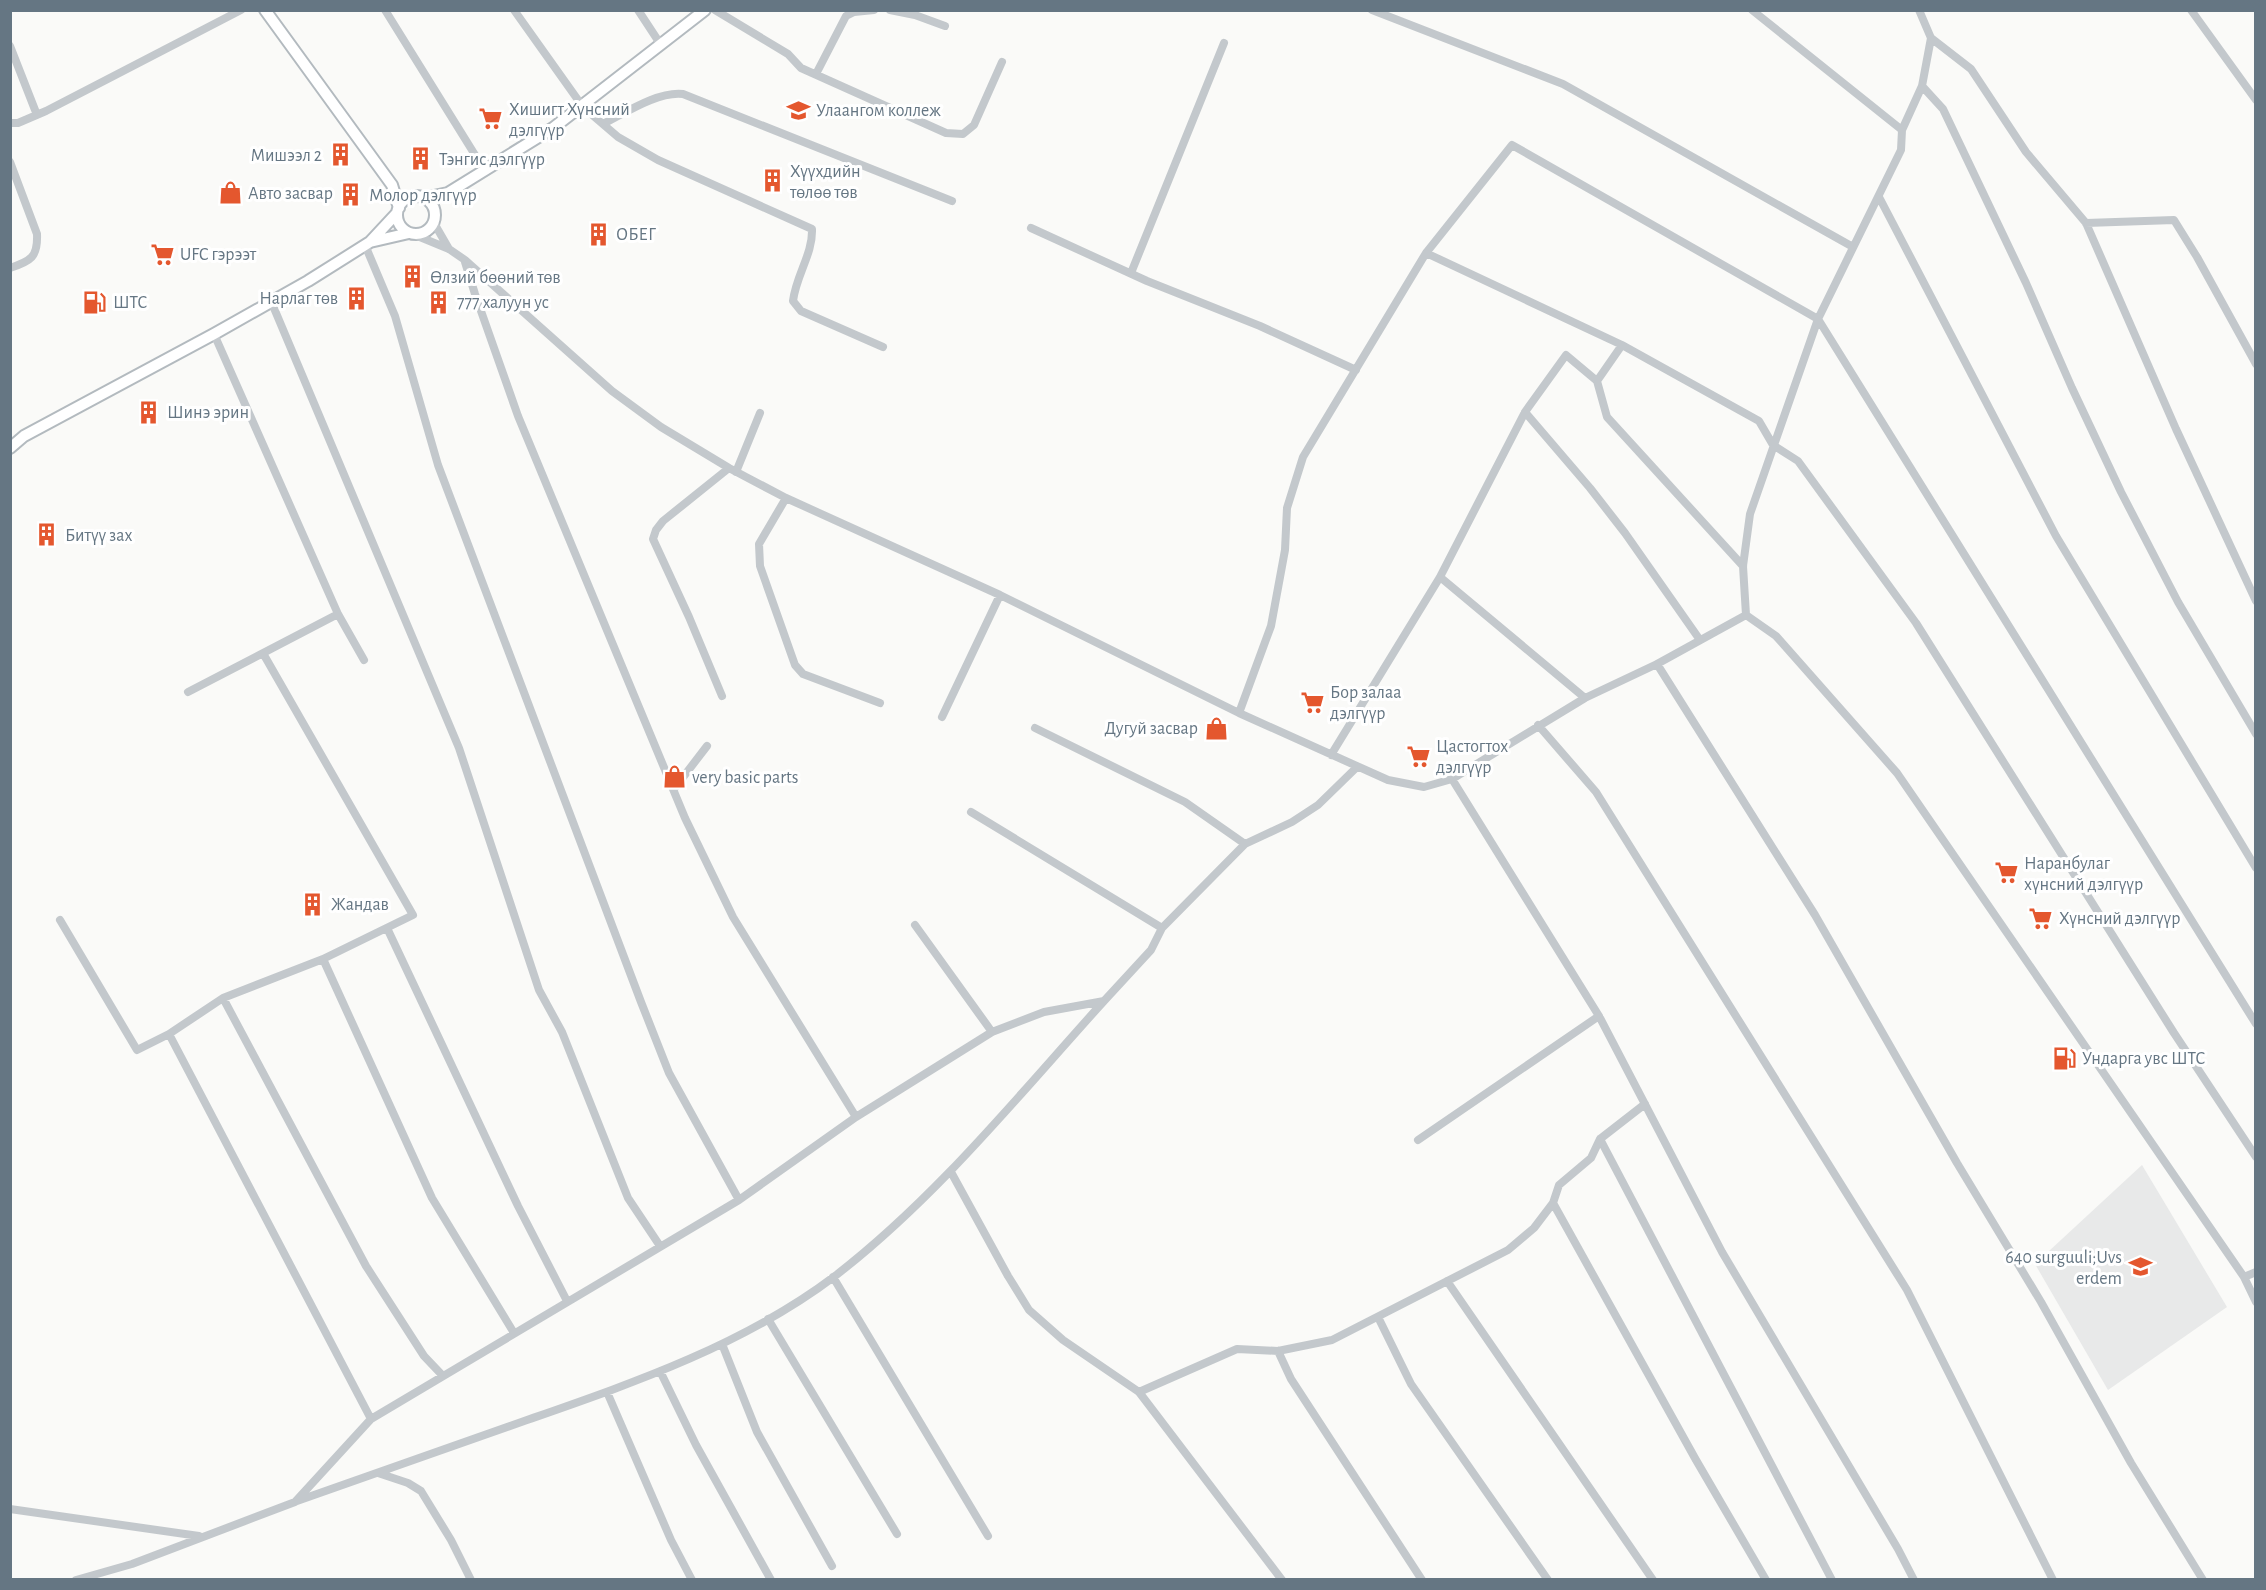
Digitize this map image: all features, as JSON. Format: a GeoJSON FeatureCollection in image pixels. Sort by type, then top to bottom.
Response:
{"type":"FeatureCollection","features":[{"type":"Feature","properties":{"kind":"street"},"geometry":{"type":"LineString","coordinates":[[10,123],[18,123],[37,115],[241,10]]}},
{"type":"Feature","properties":{"kind":"street"},"geometry":{"type":"LineString","coordinates":[[265,10],[392,185],[400,225],[412,234],[449,249],[465,260],[612,391],[661,427],[732,470],[786,498],[1000,595],[1239,713],[1388,780],[1408,786],[1424,787],[1452,779],[1585,698],[1657,664],[1746,615]]}},
{"type":"Feature","properties":{"kind":"street"},"geometry":{"type":"LineString","coordinates":[[385,10],[485,171]]}},
{"type":"Feature","properties":{"kind":"street"},"geometry":{"type":"LineString","coordinates":[[514,10],[583,107],[618,138],[658,160],[812,229],[813,242],[794,285],[793,301],[801,311],[883,347]]}},
{"type":"Feature","properties":{"kind":"street"},"geometry":{"type":"LineString","coordinates":[[638,10],[661,45]]}},
{"type":"Feature","properties":{"kind":"street"},"geometry":{"type":"LineString","coordinates":[[10,448],[24,436],[214,334],[368,244],[405,200],[448,193],[485,171],[583,107],[705,10]]}},
{"type":"Feature","properties":{"kind":"street"},"geometry":{"type":"LineString","coordinates":[[715,10],[788,54],[801,68],[946,133],[963,134],[974,125],[1002,62]]}},
{"type":"Feature","properties":{"kind":"street"},"geometry":{"type":"LineString","coordinates":[[816,74],[846,16],[854,12],[874,10]]}},
{"type":"Feature","properties":{"kind":"street"},"geometry":{"type":"LineString","coordinates":[[890,10],[915,15],[945,26]]}},
{"type":"Feature","properties":{"kind":"street"},"geometry":{"type":"LineString","coordinates":[[1372,10],[1563,84],[1853,247]]}},
{"type":"Feature","properties":{"kind":"street"},"geometry":{"type":"LineString","coordinates":[[1752,10],[1902,130]]}},
{"type":"Feature","properties":{"kind":"street"},"geometry":{"type":"LineString","coordinates":[[1919,10],[1931,38],[1971,69],[2026,152],[2086,223],[2176,429],[2256,601]]}},
{"type":"Feature","properties":{"kind":"street"},"geometry":{"type":"LineString","coordinates":[[2191,10],[2256,100]]}},
{"type":"Feature","properties":{"kind":"street"},"geometry":{"type":"LineString","coordinates":[[1746,615],[1743,566],[1750,514],[1818,319],[1880,197],[1901,150],[1902,130],[1922,86],[1931,38]]}},
{"type":"Feature","properties":{"kind":"street"},"geometry":{"type":"LineString","coordinates":[[1131,273],[1224,44]]}},
{"type":"Feature","properties":{"kind":"street"},"geometry":{"type":"LineString","coordinates":[[10,46],[37,115]]}},
{"type":"Feature","properties":{"kind":"street"},"geometry":{"type":"LineString","coordinates":[[1922,86],[1943,109],[2026,283],[2121,492],[2178,602],[2256,734]]}},
{"type":"Feature","properties":{"kind":"street"},"geometry":{"type":"LineString","coordinates":[[603,124],[663,95],[682,94],[952,201]]}},
{"type":"Feature","properties":{"kind":"street"},"geometry":{"type":"LineString","coordinates":[[1239,713],[1271,626],[1285,550],[1287,508],[1304,457],[1426,254],[1512,145],[1818,319],[2256,1024]]}},
{"type":"Feature","properties":{"kind":"street"},"geometry":{"type":"LineString","coordinates":[[10,162],[37,234],[35,253],[29,262],[10,268]]}},
{"type":"Feature","properties":{"kind":"street"},"geometry":{"type":"LineString","coordinates":[[392,185],[433,206],[435,220],[449,249]]}},
{"type":"Feature","properties":{"kind":"street"},"geometry":{"type":"LineString","coordinates":[[368,244],[427,232],[448,193]]}},
{"type":"Feature","properties":{"kind":"street"},"geometry":{"type":"LineString","coordinates":[[1880,197],[2056,536],[2256,868]]}},
{"type":"Feature","properties":{"kind":"street"},"geometry":{"type":"LineString","coordinates":[[2086,223],[2175,220],[2256,364]]}},
{"type":"Feature","properties":{"kind":"street"},"geometry":{"type":"LineString","coordinates":[[1031,228],[1131,273],[1260,326],[1356,370]]}},
{"type":"Feature","properties":{"kind":"street"},"geometry":{"type":"LineString","coordinates":[[368,244],[395,316],[438,465],[641,1002],[669,1073],[739,1200]]}},
{"type":"Feature","properties":{"kind":"street"},"geometry":{"type":"LineString","coordinates":[[1426,254],[1622,345],[1759,421],[1773,445],[1798,461],[1916,623],[2174,1033],[2256,1157]]}},
{"type":"Feature","properties":{"kind":"street"},"geometry":{"type":"LineString","coordinates":[[465,260],[518,416],[685,818],[733,917],[856,1117]]}},
{"type":"Feature","properties":{"kind":"street"},"geometry":{"type":"LineString","coordinates":[[271,302],[459,748],[539,990],[562,1032],[628,1198],[660,1246]]}},
{"type":"Feature","properties":{"kind":"street"},"geometry":{"type":"LineString","coordinates":[[214,334],[338,615],[364,660]]}},
{"type":"Feature","properties":{"kind":"street"},"geometry":{"type":"LineString","coordinates":[[1597,381],[1622,345]]}},
{"type":"Feature","properties":{"kind":"street"},"geometry":{"type":"LineString","coordinates":[[1331,755],[1440,577],[1525,412],[1566,355],[1597,381],[1607,417],[1743,566]]}},
{"type":"Feature","properties":{"kind":"street"},"geometry":{"type":"LineString","coordinates":[[1525,412],[1625,533],[1700,640]]}},
{"type":"Feature","properties":{"kind":"street"},"geometry":{"type":"LineString","coordinates":[[722,696],[653,539],[663,521],[732,470],[759,413]]}},
{"type":"Feature","properties":{"kind":"street"},"geometry":{"type":"LineString","coordinates":[[10,438],[24,436]]}},
{"type":"Feature","properties":{"kind":"street"},"geometry":{"type":"LineString","coordinates":[[786,498],[759,544],[760,566],[795,665],[803,674],[880,703]]}},
{"type":"Feature","properties":{"kind":"street"},"geometry":{"type":"LineString","coordinates":[[1440,577],[1585,698]]}},
{"type":"Feature","properties":{"kind":"street"},"geometry":{"type":"LineString","coordinates":[[942,717],[1000,595]]}},
{"type":"Feature","properties":{"kind":"street"},"geometry":{"type":"LineString","coordinates":[[188,692],[338,615]]}},
{"type":"Feature","properties":{"kind":"street"},"geometry":{"type":"LineString","coordinates":[[1746,615],[1776,636],[1897,773],[2244,1277],[2256,1302]]}},
{"type":"Feature","properties":{"kind":"street"},"geometry":{"type":"LineString","coordinates":[[60,920],[136,1050],[169,1034],[224,998],[322,959],[413,915],[264,655]]}},
{"type":"Feature","properties":{"kind":"street"},"geometry":{"type":"LineString","coordinates":[[1657,664],[1815,915],[1957,1163],[2041,1302],[2131,1464],[2203,1580]]}},
{"type":"Feature","properties":{"kind":"street"},"geometry":{"type":"LineString","coordinates":[[1538,725],[1596,792],[1907,1290],[2053,1580]]}},
{"type":"Feature","properties":{"kind":"street"},"geometry":{"type":"LineString","coordinates":[[1035,728],[1185,802],[1245,844]]}},
{"type":"Feature","properties":{"kind":"street"},"geometry":{"type":"LineString","coordinates":[[674,789],[707,746]]}},
{"type":"Feature","properties":{"kind":"street"},"geometry":{"type":"LineString","coordinates":[[76,1580],[132,1564],[296,1502],[607,1392],[722,1344],[768,1319],[833,1277],[887,1234],[951,1172],[1151,950],[1162,928],[1245,844],[1292,822],[1318,805],[1357,767]]}},
{"type":"Feature","properties":{"kind":"street"},"geometry":{"type":"LineString","coordinates":[[1452,779],[1599,1016],[1722,1252],[1914,1580]]}},
{"type":"Feature","properties":{"kind":"street"},"geometry":{"type":"LineString","coordinates":[[970,812],[1162,928]]}},
{"type":"Feature","properties":{"kind":"street"},"geometry":{"type":"LineString","coordinates":[[915,925],[992,1032]]}},
{"type":"Feature","properties":{"kind":"street"},"geometry":{"type":"LineString","coordinates":[[387,928],[518,1206],[567,1301]]}},
{"type":"Feature","properties":{"kind":"street"},"geometry":{"type":"LineString","coordinates":[[322,959],[432,1198],[514,1333]]}},
{"type":"Feature","properties":{"kind":"street"},"geometry":{"type":"LineString","coordinates":[[224,998],[366,1266],[423,1356],[443,1376]]}},
{"type":"Feature","properties":{"kind":"street"},"geometry":{"type":"LineString","coordinates":[[296,1502],[371,1419],[739,1200],[856,1117],[992,1032],[1044,1012],[1104,1001]]}},
{"type":"Feature","properties":{"kind":"street"},"geometry":{"type":"LineString","coordinates":[[1418,1140],[1599,1016]]}},
{"type":"Feature","properties":{"kind":"street"},"geometry":{"type":"LineString","coordinates":[[169,1034],[371,1419]]}},
{"type":"Feature","properties":{"kind":"street"},"geometry":{"type":"LineString","coordinates":[[1139,1392],[1237,1349],[1278,1351],[1332,1340],[1508,1250],[1534,1228],[1554,1203],[1559,1185],[1591,1158],[1600,1139],[1646,1104]]}},
{"type":"Feature","properties":{"kind":"street"},"geometry":{"type":"LineString","coordinates":[[1600,1139],[1832,1580]]}},
{"type":"Feature","properties":{"kind":"street"},"geometry":{"type":"LineString","coordinates":[[951,1172],[1029,1310],[1063,1340],[1139,1392],[1281,1580]]}},
{"type":"Feature","properties":{"kind":"street"},"geometry":{"type":"LineString","coordinates":[[1554,1203],[1690,1450],[1766,1580]]}},
{"type":"Feature","properties":{"kind":"street"},"geometry":{"type":"LineString","coordinates":[[2244,1277],[2256,1272]]}},
{"type":"Feature","properties":{"kind":"street"},"geometry":{"type":"LineString","coordinates":[[833,1277],[988,1536]]}},
{"type":"Feature","properties":{"kind":"street"},"geometry":{"type":"LineString","coordinates":[[1447,1281],[1653,1580]]}},
{"type":"Feature","properties":{"kind":"street"},"geometry":{"type":"LineString","coordinates":[[1378,1317],[1411,1384],[1548,1580]]}},
{"type":"Feature","properties":{"kind":"street"},"geometry":{"type":"LineString","coordinates":[[768,1319],[897,1534]]}},
{"type":"Feature","properties":{"kind":"street"},"geometry":{"type":"LineString","coordinates":[[722,1344],[757,1432],[831,1566]]}},
{"type":"Feature","properties":{"kind":"street"},"geometry":{"type":"LineString","coordinates":[[1278,1351],[1291,1379],[1422,1580]]}},
{"type":"Feature","properties":{"kind":"street"},"geometry":{"type":"LineString","coordinates":[[660,1371],[696,1445],[771,1580]]}},
{"type":"Feature","properties":{"kind":"street"},"geometry":{"type":"LineString","coordinates":[[607,1392],[671,1540],[692,1580]]}},
{"type":"Feature","properties":{"kind":"street"},"geometry":{"type":"LineString","coordinates":[[378,1473],[408,1483],[421,1491],[451,1540],[471,1580]]}},
{"type":"Feature","properties":{"kind":"street"},"geometry":{"type":"LineString","coordinates":[[10,1509],[202,1537]]}},
{"type":"Feature","properties":{"kind":"shaded area"},"geometry":{"type":"Polygon","coordinates":[[[2142,1165],[2227,1307],[2108,1390],[2035,1264],[2142,1165]]]}},
{"type":"Feature","properties":{"kind":"place","name":"Улаангом коллеж"},"geometry":{"type":"Point","coordinates":[798,110]}},
{"type":"Feature","properties":{"kind":"place","name":"Хишигт Хүнсний дэлгүүр"},"geometry":{"type":"Point","coordinates":[491,119]}},
{"type":"Feature","properties":{"kind":"place","name":"Мишээл 2"},"geometry":{"type":"Point","coordinates":[340,155]}},
{"type":"Feature","properties":{"kind":"place","name":"Тэнгис дэлгүүр"},"geometry":{"type":"Point","coordinates":[421,159]}},
{"type":"Feature","properties":{"kind":"place","name":"Хүүхдийн төлөө төв"},"geometry":{"type":"Point","coordinates":[772,181]}},
{"type":"Feature","properties":{"kind":"place","name":"Авто засвар"},"geometry":{"type":"Point","coordinates":[230,193]}},
{"type":"Feature","properties":{"kind":"place","name":"Молор дэлгүүр"},"geometry":{"type":"Point","coordinates":[351,195]}},
{"type":"Feature","properties":{"kind":"place","name":"ОБЕГ"},"geometry":{"type":"Point","coordinates":[598,234]}},
{"type":"Feature","properties":{"kind":"place","name":"UFC гэрээт"},"geometry":{"type":"Point","coordinates":[162,254]}},
{"type":"Feature","properties":{"kind":"place","name":"Өлзий бөөний төв"},"geometry":{"type":"Point","coordinates":[412,277]}},
{"type":"Feature","properties":{"kind":"place","name":"Нарлаг төв"},"geometry":{"type":"Point","coordinates":[356,298]}},
{"type":"Feature","properties":{"kind":"place","name":"ШТС"},"geometry":{"type":"Point","coordinates":[95,302]}},
{"type":"Feature","properties":{"kind":"place","name":"777 халуун ус"},"geometry":{"type":"Point","coordinates":[439,302]}},
{"type":"Feature","properties":{"kind":"place","name":"Шинэ эрин"},"geometry":{"type":"Point","coordinates":[149,412]}},
{"type":"Feature","properties":{"kind":"place","name":"Битүү зах"},"geometry":{"type":"Point","coordinates":[47,535]}},
{"type":"Feature","properties":{"kind":"place","name":"Бор залаа дэлгүүр"},"geometry":{"type":"Point","coordinates":[1312,702]}},
{"type":"Feature","properties":{"kind":"place","name":"Дугуй засвар"},"geometry":{"type":"Point","coordinates":[1216,728]}},
{"type":"Feature","properties":{"kind":"place","name":"Цастогтох дэлгүүр"},"geometry":{"type":"Point","coordinates":[1418,756]}},
{"type":"Feature","properties":{"kind":"place","name":"very basic parts"},"geometry":{"type":"Point","coordinates":[674,777]}},
{"type":"Feature","properties":{"kind":"place","name":"Наранбулаг хүнсний дэлгүүр"},"geometry":{"type":"Point","coordinates":[2006,873]}},
{"type":"Feature","properties":{"kind":"place","name":"Жандав"},"geometry":{"type":"Point","coordinates":[313,904]}},
{"type":"Feature","properties":{"kind":"place","name":"Хүнсний дэлгүүр"},"geometry":{"type":"Point","coordinates":[2041,918]}},
{"type":"Feature","properties":{"kind":"place","name":"Ундарга увс ШТС"},"geometry":{"type":"Point","coordinates":[2064,1058]}},
{"type":"Feature","properties":{"kind":"place","name":"640 surguuli;Uvs erdem"},"geometry":{"type":"Point","coordinates":[2140,1267]}}]}
